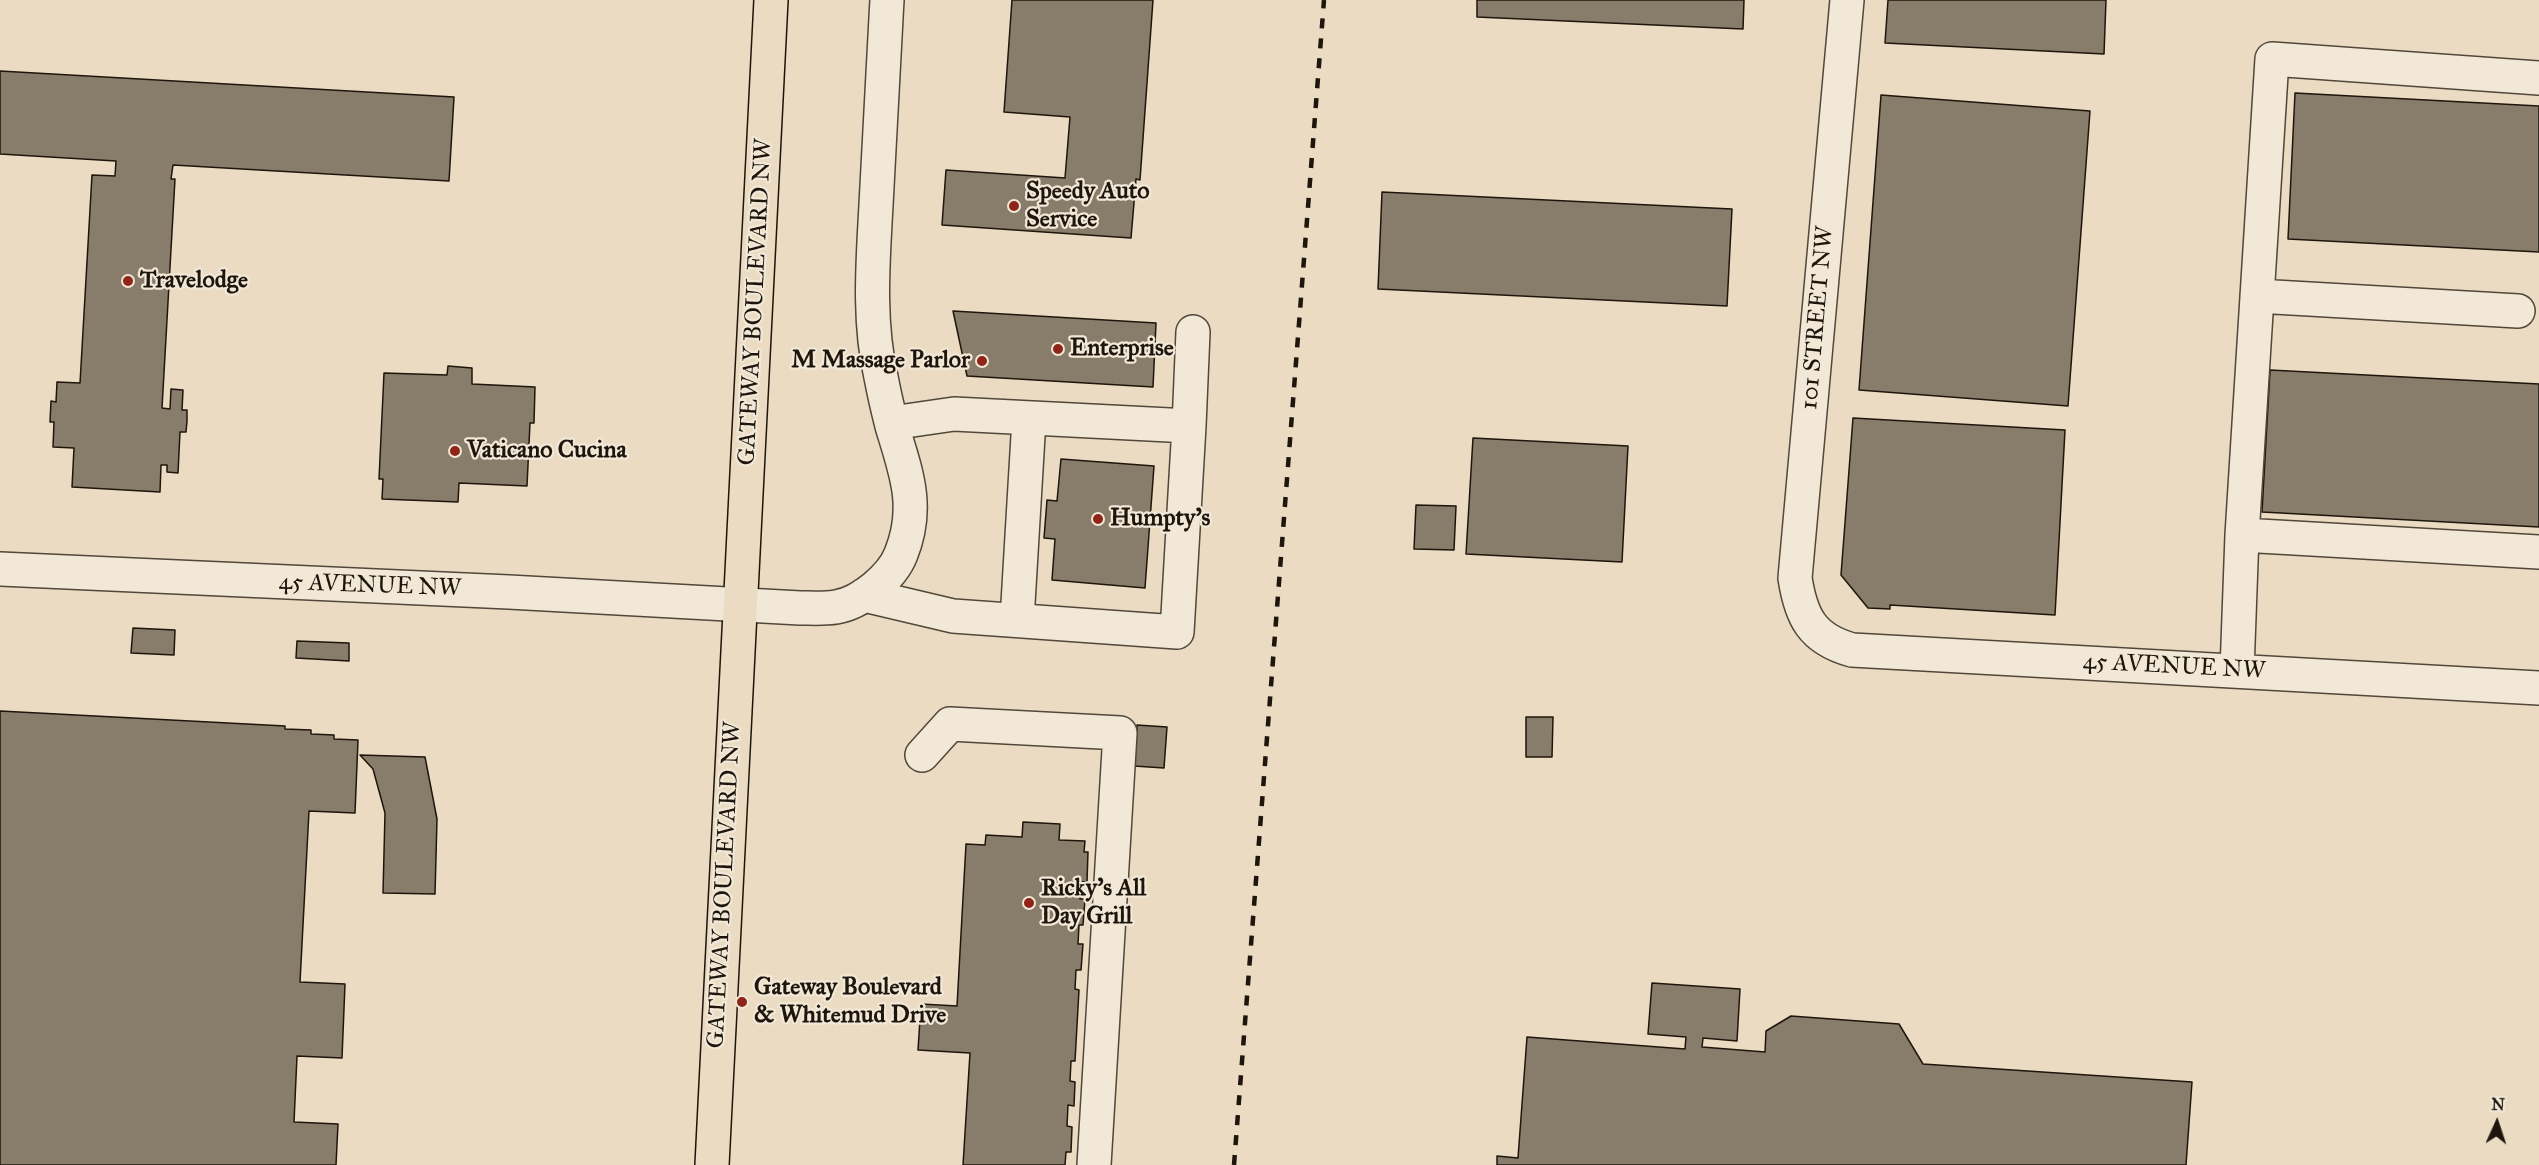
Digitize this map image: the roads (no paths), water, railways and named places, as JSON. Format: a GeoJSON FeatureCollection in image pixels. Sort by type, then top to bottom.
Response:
{"type":"FeatureCollection","features":[{"type":"Feature","properties":{"kind":"main road","name":"GATEWAY BOULEVARD NW"},"geometry":{"type":"LineString","coordinates":[[712,1165],[771,0]]}},
{"type":"Feature","properties":{"kind":"street"},"geometry":{"type":"LineString","coordinates":[[740,605],[838,607],[864,595],[886,576],[900,556],[907,536],[911,508],[909,476],[892,423],[880,373],[875,332],[873,275],[887,0]]}},
{"type":"Feature","properties":{"kind":"street","name":"101 STREET NW"},"geometry":{"type":"LineString","coordinates":[[1815,631],[1798,600],[1795,578],[1847,0]]}},
{"type":"Feature","properties":{"kind":"street"},"geometry":{"type":"LineString","coordinates":[[2237,671],[2242,535],[2272,58],[2539,78]]}},
{"type":"Feature","properties":{"kind":"street"},"geometry":{"type":"LineString","coordinates":[[2256,296],[2518,311]]}},
{"type":"Feature","properties":{"kind":"street"},"geometry":{"type":"LineString","coordinates":[[864,595],[954,616],[1177,632],[1194,332]]}},
{"type":"Feature","properties":{"kind":"street"},"geometry":{"type":"LineString","coordinates":[[892,423],[954,414],[1189,426]]}},
{"type":"Feature","properties":{"kind":"street"},"geometry":{"type":"LineString","coordinates":[[1017,620],[1029,419]]}},
{"type":"Feature","properties":{"kind":"street"},"geometry":{"type":"LineString","coordinates":[[2242,535],[2539,552]]}},
{"type":"Feature","properties":{"kind":"street","name":"45 AVENUE NW"},"geometry":{"type":"LineString","coordinates":[[0,569],[740,605]]}},
{"type":"Feature","properties":{"kind":"street","name":"45 AVENUE NW"},"geometry":{"type":"LineString","coordinates":[[1815,631],[1833,645],[1852,650],[2539,688]]}},
{"type":"Feature","properties":{"kind":"street"},"geometry":{"type":"LineString","coordinates":[[922,755],[950,724],[1120,733],[1094,1165]]}},
{"type":"Feature","properties":{"kind":"railway"},"geometry":{"type":"LineString","coordinates":[[1234,1165],[1324,0]]}},
{"type":"Feature","properties":{"kind":"place","name":"Speedy Auto Service"},"geometry":{"type":"Point","coordinates":[1014,206]}},
{"type":"Feature","properties":{"kind":"place","name":"Travelodge"},"geometry":{"type":"Point","coordinates":[128,281]}},
{"type":"Feature","properties":{"kind":"place","name":"Enterprise"},"geometry":{"type":"Point","coordinates":[1058,349]}},
{"type":"Feature","properties":{"kind":"place","name":"M Massage Parlor"},"geometry":{"type":"Point","coordinates":[982,361]}},
{"type":"Feature","properties":{"kind":"place","name":"Vaticano Cucina"},"geometry":{"type":"Point","coordinates":[455,451]}},
{"type":"Feature","properties":{"kind":"place","name":"Humpty's"},"geometry":{"type":"Point","coordinates":[1098,519]}},
{"type":"Feature","properties":{"kind":"place","name":"Ricky's All Day Grill"},"geometry":{"type":"Point","coordinates":[1029,903]}},
{"type":"Feature","properties":{"kind":"place","name":"Gateway Boulevard & Whitemud Drive"},"geometry":{"type":"Point","coordinates":[742,1002]}}]}
